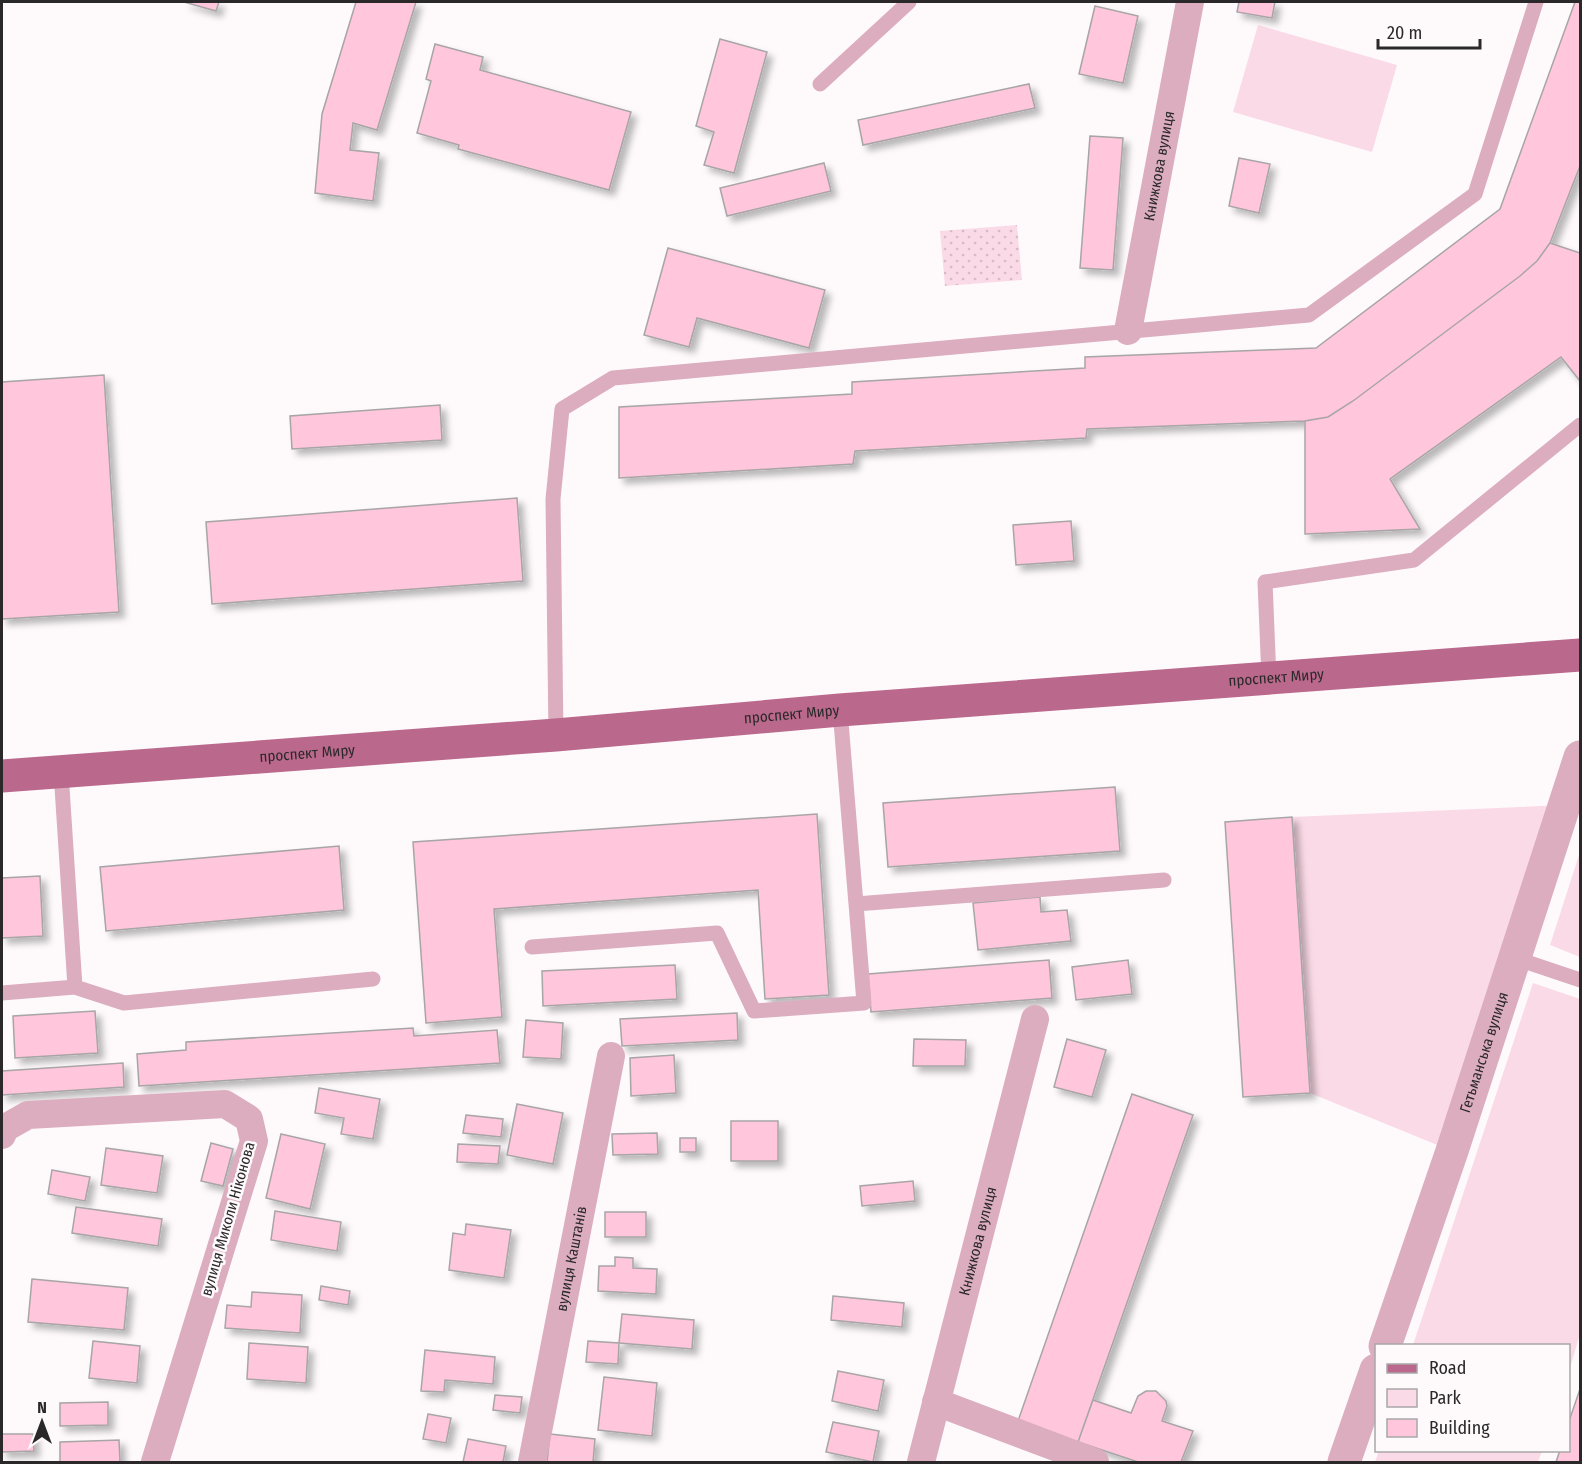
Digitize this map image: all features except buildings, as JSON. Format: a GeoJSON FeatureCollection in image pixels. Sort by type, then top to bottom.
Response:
{"type":"FeatureCollection","features":[{"type":"Feature","properties":{"kind":"main road","name":"проспект Миру"},"geometry":{"type":"LineString","coordinates":[[2,776],[1581,655]]}},
{"type":"Feature","properties":{"kind":"street","name":"Книжкова вулиця"},"geometry":{"type":"LineString","coordinates":[[1128,331],[1191,2]]}},
{"type":"Feature","properties":{"kind":"street","name":"Гетьманська вулиця"},"geometry":{"type":"LineString","coordinates":[[1386,1344],[1452,1151],[1581,757]]}},
{"type":"Feature","properties":{"kind":"street","name":"Книжкова вулиця"},"geometry":{"type":"LineString","coordinates":[[921,1462],[1035,1018]]}},
{"type":"Feature","properties":{"kind":"street","name":"вулиця Каштанів"},"geometry":{"type":"LineString","coordinates":[[532,1462],[611,1056]]}},
{"type":"Feature","properties":{"kind":"street","name":"вулиця Миколи Ніконова"},"geometry":{"type":"LineString","coordinates":[[2,1135],[5,1128],[28,1115],[225,1104],[249,1119],[254,1141],[155,1462]]}},
{"type":"Feature","properties":{"kind":"street"},"geometry":{"type":"LineString","coordinates":[[1344,1462],[1375,1376]]}},
{"type":"Feature","properties":{"kind":"street"},"geometry":{"type":"LineString","coordinates":[[936,1402],[1095,1462]]}},
{"type":"Feature","properties":{"kind":"lane"},"geometry":{"type":"LineString","coordinates":[[820,84],[909,2]]}},
{"type":"Feature","properties":{"kind":"lane"},"geometry":{"type":"LineString","coordinates":[[556,735],[553,499],[562,409],[613,378],[1309,315],[1475,194],[1536,2]]}},
{"type":"Feature","properties":{"kind":"lane"},"geometry":{"type":"LineString","coordinates":[[1269,679],[1265,582],[1414,560],[1581,426]]}},
{"type":"Feature","properties":{"kind":"lane"},"geometry":{"type":"LineString","coordinates":[[532,946],[717,933],[754,1011],[864,1003],[840,710]]}},
{"type":"Feature","properties":{"kind":"lane"},"geometry":{"type":"LineString","coordinates":[[61,772],[75,987]]}},
{"type":"Feature","properties":{"kind":"lane"},"geometry":{"type":"LineString","coordinates":[[856,904],[1164,880]]}},
{"type":"Feature","properties":{"kind":"lane"},"geometry":{"type":"LineString","coordinates":[[1515,958],[1581,980]]}},
{"type":"Feature","properties":{"kind":"lane"},"geometry":{"type":"LineString","coordinates":[[2,993],[75,987],[124,1003],[373,979]]}},
{"type":"Feature","properties":{"kind":"green space"},"geometry":{"type":"Polygon","coordinates":[[[1258,25],[1397,65],[1372,152],[1233,112],[1258,25]]]}},
{"type":"Feature","properties":{"kind":"green space"},"geometry":{"type":"Polygon","coordinates":[[[1017,225],[1022,280],[945,286],[940,231],[1017,225]]]}},
{"type":"Feature","properties":{"kind":"green space"},"geometry":{"type":"Polygon","coordinates":[[[1566,805],[1452,1151],[1310,1093],[1292,817],[1566,805]]]}},
{"type":"Feature","properties":{"kind":"green space"},"geometry":{"type":"Polygon","coordinates":[[[1580,852],[1580,957],[1550,945],[1580,852]]]}},
{"type":"Feature","properties":{"kind":"green space"},"geometry":{"type":"Polygon","coordinates":[[[1533,983],[1580,999],[1580,1334],[1570,1368],[1570,1344],[1413,1344],[1533,983]]]}},
{"type":"Feature","properties":{"kind":"green space"},"geometry":{"type":"Polygon","coordinates":[[[1378,1452],[1542,1452],[1538,1462],[1375,1462],[1378,1452]]]}}]}
